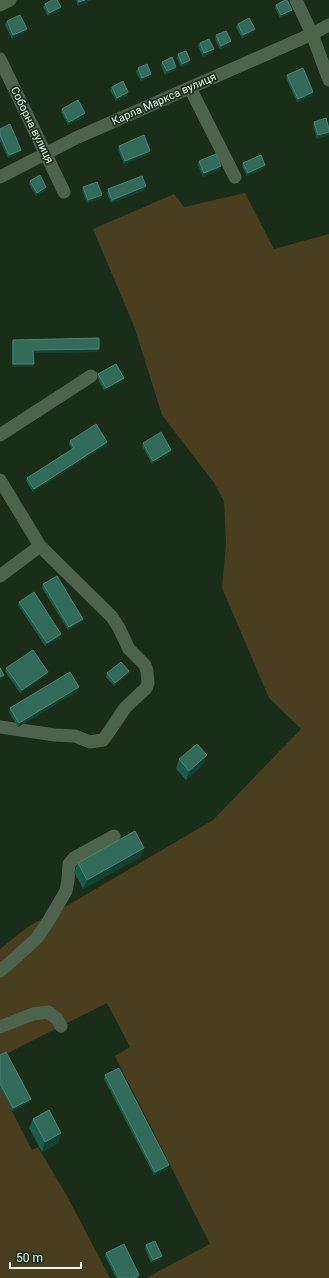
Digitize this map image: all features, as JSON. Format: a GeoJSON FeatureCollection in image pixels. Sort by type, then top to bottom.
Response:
{"type":"FeatureCollection","features":[{"type":"Feature","properties":{"kind":"street"},"geometry":{"type":"LineString","coordinates":[[0,5],[10,0]]}},
{"type":"Feature","properties":{"kind":"street"},"geometry":{"type":"LineString","coordinates":[[296,0],[312,34],[329,80]]}},
{"type":"Feature","properties":{"kind":"street","name":"Карла Маркса вулиця"},"geometry":{"type":"LineString","coordinates":[[0,177],[83,135],[312,34],[329,25]]}},
{"type":"Feature","properties":{"kind":"street","name":"Соборна вулиця"},"geometry":{"type":"LineString","coordinates":[[0,59],[64,192]]}},
{"type":"Feature","properties":{"kind":"street"},"geometry":{"type":"LineString","coordinates":[[190,88],[235,177]]}},
{"type":"Feature","properties":{"kind":"street"},"geometry":{"type":"LineString","coordinates":[[0,435],[91,376]]}},
{"type":"Feature","properties":{"kind":"street"},"geometry":{"type":"LineString","coordinates":[[0,480],[40,546],[112,618],[119,628],[129,649],[145,665],[148,683],[146,688],[125,708],[103,740],[98,742],[90,742],[75,736],[55,735],[0,727]]}},
{"type":"Feature","properties":{"kind":"street"},"geometry":{"type":"LineString","coordinates":[[0,576],[40,546]]}},
{"type":"Feature","properties":{"kind":"street"},"geometry":{"type":"LineString","coordinates":[[0,971],[37,938],[49,920],[66,891],[70,864],[74,858],[114,836]]}},
{"type":"Feature","properties":{"kind":"street"},"geometry":{"type":"LineString","coordinates":[[0,1027],[32,1014],[48,1012],[57,1018],[61,1026]]}},
{"type":"Feature","properties":{"kind":"shaded area"},"geometry":{"type":"Polygon","coordinates":[[[245,193],[274,249],[329,234],[329,1278],[146,1278],[210,1244],[115,1056],[130,1047],[107,1003],[0,1057],[0,949],[29,926],[70,904],[213,820],[301,729],[269,698],[222,588],[226,544],[224,501],[214,483],[162,415],[134,326],[93,229],[174,194],[184,207],[245,193]]]}},
{"type":"Feature","properties":{"kind":"shaded area"},"geometry":{"type":"Polygon","coordinates":[[[0,1088],[32,1150],[38,1147],[67,1196],[110,1278],[0,1278],[0,1088]]]}},
{"type":"Feature","properties":{"kind":"building"},"geometry":{"type":"Polygon","coordinates":[[[52,0],[57,0],[61,7],[49,13],[45,4],[52,0]]]}},
{"type":"Feature","properties":{"kind":"building"},"geometry":{"type":"Polygon","coordinates":[[[287,0],[292,10],[281,15],[276,5],[287,0]]]}},
{"type":"Feature","properties":{"kind":"building"},"geometry":{"type":"Polygon","coordinates":[[[20,15],[27,29],[13,35],[7,21],[20,15]]]}},
{"type":"Feature","properties":{"kind":"building"},"geometry":{"type":"Polygon","coordinates":[[[249,18],[255,29],[243,35],[238,24],[249,18]]]}},
{"type":"Feature","properties":{"kind":"building"},"geometry":{"type":"Polygon","coordinates":[[[226,31],[231,41],[221,46],[216,35],[226,31]]]}},
{"type":"Feature","properties":{"kind":"building"},"geometry":{"type":"Polygon","coordinates":[[[209,39],[214,49],[204,53],[200,43],[209,39]]]}},
{"type":"Feature","properties":{"kind":"building"},"geometry":{"type":"Polygon","coordinates":[[[186,51],[190,60],[182,64],[178,54],[186,51]]]}},
{"type":"Feature","properties":{"kind":"building"},"geometry":{"type":"Polygon","coordinates":[[[172,57],[176,67],[167,71],[162,62],[172,57]]]}},
{"type":"Feature","properties":{"kind":"building"},"geometry":{"type":"Polygon","coordinates":[[[147,64],[151,74],[142,78],[138,68],[147,64]]]}},
{"type":"Feature","properties":{"kind":"building"},"geometry":{"type":"Polygon","coordinates":[[[303,68],[313,92],[298,99],[287,75],[303,68]]]}},
{"type":"Feature","properties":{"kind":"building"},"geometry":{"type":"Polygon","coordinates":[[[123,81],[128,92],[117,98],[112,87],[123,81]]]}},
{"type":"Feature","properties":{"kind":"building"},"geometry":{"type":"Polygon","coordinates":[[[78,100],[85,113],[69,122],[62,109],[78,100]]]}},
{"type":"Feature","properties":{"kind":"building"},"geometry":{"type":"Polygon","coordinates":[[[326,118],[329,132],[318,135],[314,122],[326,118]]]}},
{"type":"Feature","properties":{"kind":"building"},"geometry":{"type":"Polygon","coordinates":[[[10,124],[21,150],[9,155],[0,135],[0,129],[10,124]]]}},
{"type":"Feature","properties":{"kind":"building"},"geometry":{"type":"Polygon","coordinates":[[[144,135],[150,151],[125,161],[119,146],[144,135]]]}},
{"type":"Feature","properties":{"kind":"building"},"geometry":{"type":"Polygon","coordinates":[[[216,154],[221,166],[204,173],[199,161],[216,154]]]}},
{"type":"Feature","properties":{"kind":"building"},"geometry":{"type":"Polygon","coordinates":[[[261,155],[265,165],[248,173],[243,163],[261,155]]]}},
{"type":"Feature","properties":{"kind":"building"},"geometry":{"type":"Polygon","coordinates":[[[40,175],[46,187],[37,193],[30,181],[40,175]]]}},
{"type":"Feature","properties":{"kind":"building"},"geometry":{"type":"Polygon","coordinates":[[[142,176],[146,186],[112,200],[108,189],[142,176]]]}},
{"type":"Feature","properties":{"kind":"building"},"geometry":{"type":"Polygon","coordinates":[[[97,182],[102,195],[88,200],[83,187],[97,182]]]}},
{"type":"Feature","properties":{"kind":"building"},"geometry":{"type":"Polygon","coordinates":[[[99,338],[99,349],[33,350],[34,364],[13,364],[13,340],[99,338]]]}},
{"type":"Feature","properties":{"kind":"building"},"geometry":{"type":"Polygon","coordinates":[[[116,364],[124,378],[106,388],[98,374],[116,364]]]}},
{"type":"Feature","properties":{"kind":"building"},"geometry":{"type":"Polygon","coordinates":[[[96,424],[107,442],[34,489],[27,478],[74,448],[70,441],[96,424]]]}},
{"type":"Feature","properties":{"kind":"building"},"geometry":{"type":"Polygon","coordinates":[[[161,432],[171,450],[153,461],[143,443],[161,432]]]}},
{"type":"Feature","properties":{"kind":"building"},"geometry":{"type":"Polygon","coordinates":[[[57,576],[83,619],[69,627],[43,584],[57,576]]]}},
{"type":"Feature","properties":{"kind":"building"},"geometry":{"type":"Polygon","coordinates":[[[34,592],[61,634],[47,643],[19,602],[34,592]]]}},
{"type":"Feature","properties":{"kind":"building"},"geometry":{"type":"Polygon","coordinates":[[[33,650],[48,672],[22,690],[6,668],[33,650]]]}},
{"type":"Feature","properties":{"kind":"building"},"geometry":{"type":"Polygon","coordinates":[[[121,662],[129,671],[115,683],[107,673],[121,662]]]}},
{"type":"Feature","properties":{"kind":"building"},"geometry":{"type":"Polygon","coordinates":[[[0,668],[4,675],[0,677],[0,668]]]}},
{"type":"Feature","properties":{"kind":"building"},"geometry":{"type":"Polygon","coordinates":[[[70,672],[79,687],[19,723],[10,708],[70,672]]]}},
{"type":"Feature","properties":{"kind":"building"},"geometry":{"type":"Polygon","coordinates":[[[197,744],[207,755],[189,771],[179,759],[197,744]]]}},
{"type":"Feature","properties":{"kind":"building"},"geometry":{"type":"Polygon","coordinates":[[[135,831],[144,848],[87,880],[78,863],[135,831]]]}},
{"type":"Feature","properties":{"kind":"building"},"geometry":{"type":"Polygon","coordinates":[[[6,1052],[31,1099],[13,1108],[0,1083],[0,1055],[6,1052]]]}},
{"type":"Feature","properties":{"kind":"building"},"geometry":{"type":"Polygon","coordinates":[[[119,1068],[169,1165],[155,1172],[105,1075],[119,1068]]]}},
{"type":"Feature","properties":{"kind":"building"},"geometry":{"type":"Polygon","coordinates":[[[49,1110],[61,1133],[45,1142],[33,1119],[49,1110]]]}},
{"type":"Feature","properties":{"kind":"building"},"geometry":{"type":"Polygon","coordinates":[[[155,1241],[162,1256],[153,1260],[146,1245],[155,1241]]]}},
{"type":"Feature","properties":{"kind":"building"},"geometry":{"type":"Polygon","coordinates":[[[124,1244],[139,1275],[133,1278],[119,1278],[106,1253],[124,1244]]]}}]}
